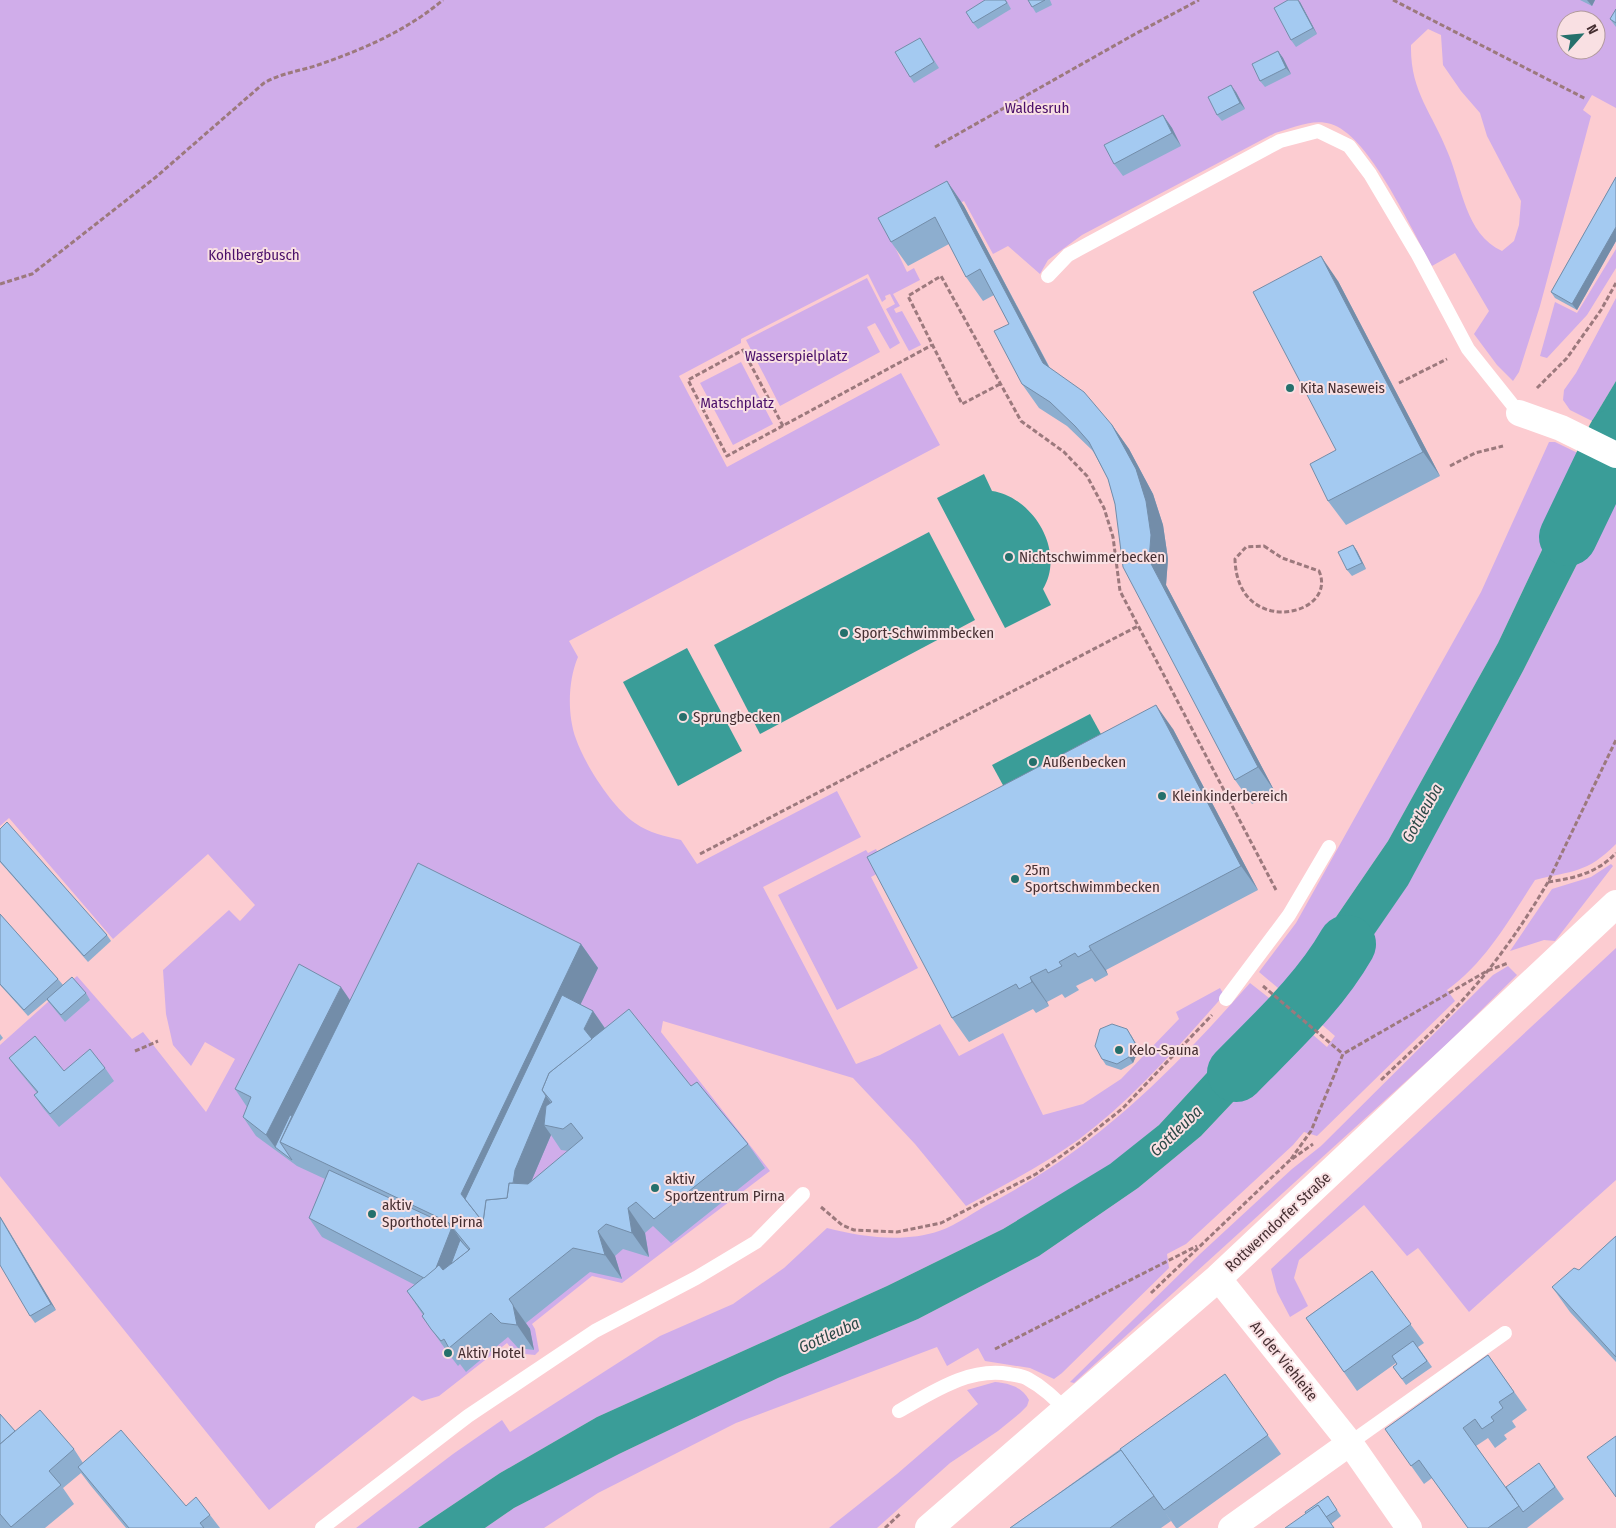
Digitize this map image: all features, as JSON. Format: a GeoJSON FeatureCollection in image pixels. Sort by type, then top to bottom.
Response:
{"type":"FeatureCollection","features":[{"type":"Feature","properties":{"kind":"main road","name":"Rottwerndorfer Straße"},"geometry":{"type":"LineString","coordinates":[[929,1528],[1218,1278],[1616,904]]}},
{"type":"Feature","properties":{"kind":"street"},"geometry":{"type":"LineString","coordinates":[[1519,413],[1561,428],[1616,454]]}},
{"type":"Feature","properties":{"kind":"street","name":"An der Viehleite"},"geometry":{"type":"LineString","coordinates":[[1218,1278],[1350,1444],[1410,1528]]}},
{"type":"Feature","properties":{"kind":"street"},"geometry":{"type":"LineString","coordinates":[[1231,1528],[1350,1444]]}},
{"type":"Feature","properties":{"kind":"lane"},"geometry":{"type":"LineString","coordinates":[[1048,276],[1068,255],[1090,242],[1280,141],[1318,131],[1349,146],[1370,174],[1418,255],[1468,349],[1519,413]]}},
{"type":"Feature","properties":{"kind":"lane"},"geometry":{"type":"LineString","coordinates":[[1226,999],[1289,915],[1329,848]]}},
{"type":"Feature","properties":{"kind":"lane"},"geometry":{"type":"LineString","coordinates":[[322,1528],[468,1416],[587,1336],[696,1278],[756,1242],[803,1194]]}},
{"type":"Feature","properties":{"kind":"lane"},"geometry":{"type":"LineString","coordinates":[[1350,1444],[1504,1333]]}},
{"type":"Feature","properties":{"kind":"lane"},"geometry":{"type":"LineString","coordinates":[[899,1411],[955,1382],[983,1373],[999,1372],[1026,1377],[1050,1394],[1066,1410]]}},
{"type":"Feature","properties":{"kind":"path"},"geometry":{"type":"LineString","coordinates":[[0,284],[32,274],[156,177],[264,82],[277,75],[300,71],[349,55],[399,32],[443,0]]}},
{"type":"Feature","properties":{"kind":"path"},"geometry":{"type":"LineString","coordinates":[[935,147],[1135,34],[1200,0]]}},
{"type":"Feature","properties":{"kind":"path"},"geometry":{"type":"LineString","coordinates":[[1393,0],[1586,99]]}},
{"type":"Feature","properties":{"kind":"path"},"geometry":{"type":"LineString","coordinates":[[1000,384],[962,404],[908,296],[942,276],[1021,421],[1064,452],[1088,476],[1104,508],[1113,537],[1120,591],[1289,915]]}},
{"type":"Feature","properties":{"kind":"path"},"geometry":{"type":"LineString","coordinates":[[1519,413],[1538,386],[1567,358],[1601,310],[1616,283]]}},
{"type":"Feature","properties":{"kind":"path"},"geometry":{"type":"LineString","coordinates":[[783,426],[743,350],[688,380],[728,456],[932,345]]}},
{"type":"Feature","properties":{"kind":"path"},"geometry":{"type":"LineString","coordinates":[[1399,383],[1468,349]]}},
{"type":"Feature","properties":{"kind":"path"},"geometry":{"type":"LineString","coordinates":[[1450,466],[1474,453],[1503,446]]}},
{"type":"Feature","properties":{"kind":"path"},"geometry":{"type":"LineString","coordinates":[[1264,546],[1282,558],[1320,571],[1323,579],[1321,591],[1307,605],[1291,612],[1279,614],[1264,609],[1243,591],[1235,577],[1235,559],[1246,547],[1264,546]]}},
{"type":"Feature","properties":{"kind":"path"},"geometry":{"type":"LineString","coordinates":[[700,854],[1138,626]]}},
{"type":"Feature","properties":{"kind":"path"},"geometry":{"type":"LineString","coordinates":[[1376,1085],[1459,1004],[1487,971],[1548,882],[1616,740]]}},
{"type":"Feature","properties":{"kind":"path"},"geometry":{"type":"LineString","coordinates":[[1548,882],[1569,879],[1592,872],[1616,852]]}},
{"type":"Feature","properties":{"kind":"path"},"geometry":{"type":"LineString","coordinates":[[1289,1161],[1311,1131],[1342,1054],[1487,971]]}},
{"type":"Feature","properties":{"kind":"path"},"geometry":{"type":"LineString","coordinates":[[1261,984],[1331,1042],[1342,1054]]}},
{"type":"Feature","properties":{"kind":"path"},"geometry":{"type":"LineString","coordinates":[[803,1194],[842,1225],[854,1230],[897,1232],[940,1223],[1036,1174],[1124,1108],[1187,1043],[1226,999]]}},
{"type":"Feature","properties":{"kind":"path"},"geometry":{"type":"LineString","coordinates":[[134,1051],[158,1041]]}},
{"type":"Feature","properties":{"kind":"path"},"geometry":{"type":"LineString","coordinates":[[988,1352],[1200,1245],[1289,1161],[1321,1138]]}},
{"type":"Feature","properties":{"kind":"green space"},"geometry":{"type":"Polygon","coordinates":[[[0,0],[1616,0],[1616,108],[1592,95],[1583,110],[1591,116],[1540,306],[1519,372],[1513,381],[1497,365],[1474,334],[1489,311],[1455,253],[1432,266],[1402,209],[1375,165],[1346,132],[1324,122],[1303,124],[1275,133],[1082,235],[1048,260],[1040,274],[1008,246],[993,254],[964,201],[891,239],[907,272],[914,268],[920,280],[893,294],[900,306],[894,309],[896,313],[902,311],[921,345],[909,351],[886,309],[895,304],[890,294],[885,296],[886,299],[882,302],[868,274],[741,339],[741,343],[679,376],[727,467],[901,373],[940,445],[569,641],[578,657],[572,676],[570,698],[573,730],[586,761],[609,797],[635,823],[657,834],[681,840],[697,864],[837,791],[861,837],[763,887],[856,1064],[880,1055],[940,1024],[959,1056],[1003,1033],[1043,1115],[1083,1104],[1121,1079],[1179,1019],[1176,1012],[1220,988],[1224,995],[1155,1071],[1098,1124],[1051,1158],[966,1206],[915,1144],[853,1078],[663,1021],[661,1032],[770,1171],[622,1283],[592,1276],[532,1324],[535,1329],[539,1351],[535,1355],[515,1353],[507,1343],[439,1396],[422,1401],[413,1396],[269,1510],[0,1176],[0,1045],[77,976],[132,1039],[143,1032],[206,1112],[235,1059],[205,1042],[191,1066],[173,1045],[166,1014],[163,970],[229,910],[240,921],[255,905],[208,854],[113,939],[9,818],[0,826],[0,0]],[[1428,29],[1411,45],[1414,76],[1423,101],[1448,153],[1472,221],[1490,243],[1502,251],[1514,241],[1519,225],[1521,201],[1487,136],[1480,113],[1461,91],[1443,65],[1441,35],[1428,29]]]}},
{"type":"Feature","properties":{"kind":"green space"},"geometry":{"type":"Polygon","coordinates":[[[1616,249],[1616,268],[1587,315],[1547,358],[1540,356],[1555,302],[1577,313],[1616,249]]]}},
{"type":"Feature","properties":{"kind":"green space","name":"Wasserspielplatz"},"geometry":{"type":"Polygon","coordinates":[[[867,278],[900,343],[890,349],[875,323],[867,327],[880,352],[780,406],[746,340],[867,278]]]}},
{"type":"Feature","properties":{"kind":"green space"},"geometry":{"type":"Polygon","coordinates":[[[1616,298],[1616,381],[1592,421],[1570,410],[1563,400],[1564,390],[1576,373],[1616,298]]]}},
{"type":"Feature","properties":{"kind":"green space","name":"Matschplatz"},"geometry":{"type":"Polygon","coordinates":[[[741,362],[773,424],[733,445],[700,383],[741,362]]]}},
{"type":"Feature","properties":{"kind":"green space"},"geometry":{"type":"Polygon","coordinates":[[[1549,442],[1555,442],[1586,457],[1498,643],[1388,841],[1284,993],[1259,972],[1296,923],[1481,592],[1549,442]]]}},
{"type":"Feature","properties":{"kind":"green space"},"geometry":{"type":"Polygon","coordinates":[[[1616,487],[1616,844],[1596,861],[1578,870],[1535,880],[1496,940],[1474,967],[1447,990],[1455,1001],[1317,1136],[1304,1132],[1293,1145],[1186,1244],[1167,1254],[1169,1268],[1062,1373],[1054,1379],[1030,1368],[985,1361],[978,1348],[947,1366],[937,1347],[736,1423],[598,1493],[544,1528],[485,1528],[514,1508],[619,1454],[778,1378],[918,1319],[1039,1256],[1138,1188],[1201,1136],[1304,1027],[1327,1047],[1335,1036],[1313,1017],[1342,981],[1408,884],[1523,671],[1616,487]]]}},
{"type":"Feature","properties":{"kind":"green space"},"geometry":{"type":"Polygon","coordinates":[[[876,849],[886,869],[871,877],[918,968],[837,1010],[778,895],[866,850],[868,853],[876,849]]]}},
{"type":"Feature","properties":{"kind":"green space"},"geometry":{"type":"Polygon","coordinates":[[[1611,864],[1613,866],[1555,941],[1544,940],[1510,951],[1552,889],[1591,877],[1611,864]]]}},
{"type":"Feature","properties":{"kind":"green space"},"geometry":{"type":"Polygon","coordinates":[[[1616,948],[1616,1180],[1469,1312],[1418,1248],[1407,1256],[1364,1205],[1299,1260],[1294,1278],[1308,1306],[1290,1317],[1277,1292],[1271,1269],[1616,948]]]}},
{"type":"Feature","properties":{"kind":"green space"},"geometry":{"type":"Polygon","coordinates":[[[1508,966],[1517,975],[1448,1043],[1074,1383],[1070,1382],[1200,1254],[1292,1169],[1321,1146],[1493,975],[1508,966]]]}},
{"type":"Feature","properties":{"kind":"green space"},"geometry":{"type":"Polygon","coordinates":[[[1250,983],[1273,1001],[1159,1125],[1111,1164],[1003,1229],[887,1286],[597,1417],[500,1473],[418,1528],[356,1528],[453,1454],[502,1420],[510,1432],[660,1336],[733,1304],[784,1268],[827,1228],[854,1234],[897,1238],[926,1235],[953,1225],[1032,1180],[1101,1131],[1162,1077],[1250,983]]]}},
{"type":"Feature","properties":{"kind":"green space"},"geometry":{"type":"Polygon","coordinates":[[[995,1382],[1005,1383],[1023,1392],[1029,1400],[1027,1406],[998,1431],[950,1463],[877,1528],[829,1528],[897,1474],[978,1404],[967,1390],[995,1382]]]}},
{"type":"Feature","properties":{"kind":"water"},"geometry":{"type":"Polygon","coordinates":[[[1616,381],[1616,433],[1592,421],[1616,381]]]}},
{"type":"Feature","properties":{"kind":"water"},"geometry":{"type":"Polygon","coordinates":[[[1586,457],[1616,471],[1616,487],[1523,671],[1408,885],[1342,981],[1313,1017],[1284,993],[1388,841],[1498,643],[1586,457]]]}},
{"type":"Feature","properties":{"kind":"water","name":"Nichtschwimmerbecken"},"geometry":{"type":"Polygon","coordinates":[[[984,474],[992,491],[1007,495],[1032,515],[1048,543],[1050,558],[1049,574],[1043,589],[1051,605],[1005,628],[937,498],[984,474]]]}},
{"type":"Feature","properties":{"kind":"water","name":"Sport-Schwimmbecken"},"geometry":{"type":"Polygon","coordinates":[[[929,532],[975,620],[760,734],[714,645],[929,532]]]}},
{"type":"Feature","properties":{"kind":"water","name":"Sprungbecken"},"geometry":{"type":"Polygon","coordinates":[[[687,648],[742,751],[678,786],[623,682],[687,648]]]}},
{"type":"Feature","properties":{"kind":"water","name":"Außenbecken"},"geometry":{"type":"Polygon","coordinates":[[[1090,714],[1108,747],[1016,809],[992,765],[1090,714]]]}},
{"type":"Feature","properties":{"kind":"water"},"geometry":{"type":"Polygon","coordinates":[[[1273,1001],[1304,1027],[1201,1136],[1138,1188],[1039,1256],[918,1319],[778,1378],[619,1454],[514,1508],[485,1528],[418,1528],[500,1473],[597,1417],[887,1286],[1003,1229],[1110,1164],[1159,1125],[1273,1001]]]}},
{"type":"Feature","properties":{"kind":"building"},"geometry":{"type":"Polygon","coordinates":[[[985,0],[1005,0],[1007,3],[973,23],[966,12],[985,0]]]}},
{"type":"Feature","properties":{"kind":"building"},"geometry":{"type":"Polygon","coordinates":[[[1028,0],[1045,0],[1032,7],[1028,0]]]}},
{"type":"Feature","properties":{"kind":"building"},"geometry":{"type":"Polygon","coordinates":[[[1288,0],[1298,0],[1313,28],[1291,40],[1274,8],[1288,0]]]}},
{"type":"Feature","properties":{"kind":"building"},"geometry":{"type":"Polygon","coordinates":[[[1616,9],[1616,23],[1610,19],[1616,9]]]}},
{"type":"Feature","properties":{"kind":"building"},"geometry":{"type":"Polygon","coordinates":[[[920,38],[934,62],[910,77],[895,52],[920,38]]]}},
{"type":"Feature","properties":{"kind":"building"},"geometry":{"type":"Polygon","coordinates":[[[1278,51],[1286,68],[1260,81],[1252,64],[1278,51]]]}},
{"type":"Feature","properties":{"kind":"building"},"geometry":{"type":"Polygon","coordinates":[[[1231,85],[1240,103],[1217,115],[1208,97],[1231,85]]]}},
{"type":"Feature","properties":{"kind":"building"},"geometry":{"type":"Polygon","coordinates":[[[1163,115],[1172,133],[1114,164],[1104,145],[1163,115]]]}},
{"type":"Feature","properties":{"kind":"building"},"geometry":{"type":"Polygon","coordinates":[[[1616,177],[1616,227],[1572,304],[1551,292],[1616,177]]]}},
{"type":"Feature","properties":{"kind":"building"},"geometry":{"type":"Polygon","coordinates":[[[947,181],[1043,363],[1084,392],[1112,425],[1136,469],[1146,501],[1151,535],[1149,560],[1258,767],[1235,780],[1123,567],[1115,504],[1108,479],[1089,442],[1075,426],[1050,402],[1022,384],[994,331],[1009,324],[980,269],[966,277],[935,217],[891,242],[878,218],[947,181]]]}},
{"type":"Feature","properties":{"kind":"building"},"geometry":{"type":"Polygon","coordinates":[[[1321,256],[1423,452],[1328,501],[1310,464],[1336,450],[1253,292],[1321,256]]]}},
{"type":"Feature","properties":{"kind":"building"},"geometry":{"type":"Polygon","coordinates":[[[1353,545],[1362,563],[1347,570],[1338,552],[1353,545]]]}},
{"type":"Feature","properties":{"kind":"building"},"geometry":{"type":"Polygon","coordinates":[[[1156,705],[1241,866],[1089,946],[1091,950],[1078,957],[1075,953],[1059,962],[1062,966],[1048,973],[1046,969],[1030,977],[1032,982],[1019,989],[1016,984],[952,1018],[867,857],[1156,705]]]}},
{"type":"Feature","properties":{"kind":"building"},"geometry":{"type":"Polygon","coordinates":[[[7,822],[107,935],[84,956],[0,861],[0,829],[7,822]]]}},
{"type":"Feature","properties":{"kind":"building"},"geometry":{"type":"Polygon","coordinates":[[[418,863],[581,944],[461,1194],[483,1222],[486,1200],[507,1198],[509,1183],[528,1184],[583,1138],[571,1123],[563,1129],[544,1125],[546,1106],[552,1102],[542,1090],[549,1073],[629,1009],[691,1086],[697,1082],[748,1144],[654,1219],[636,1202],[628,1208],[632,1233],[606,1224],[598,1231],[605,1255],[573,1248],[509,1299],[513,1305],[517,1325],[501,1323],[491,1313],[449,1348],[444,1339],[441,1341],[431,1329],[422,1316],[424,1314],[407,1291],[439,1265],[443,1270],[470,1249],[448,1222],[280,1142],[418,863]]]}},
{"type":"Feature","properties":{"kind":"building"},"geometry":{"type":"Polygon","coordinates":[[[0,914],[58,979],[24,1010],[0,984],[0,914]]]}},
{"type":"Feature","properties":{"kind":"building"},"geometry":{"type":"Polygon","coordinates":[[[299,964],[341,987],[266,1135],[243,1117],[251,1097],[235,1089],[299,964]]]}},
{"type":"Feature","properties":{"kind":"building"},"geometry":{"type":"Polygon","coordinates":[[[72,977],[86,993],[61,1015],[47,999],[72,977]]]}},
{"type":"Feature","properties":{"kind":"building"},"geometry":{"type":"Polygon","coordinates":[[[562,995],[593,1011],[584,1029],[592,1039],[549,1073],[542,1090],[546,1096],[515,1170],[513,1183],[509,1183],[507,1198],[486,1200],[483,1222],[465,1199],[562,995]]]}},
{"type":"Feature","properties":{"kind":"building","name":"Kelo-Sauna"},"geometry":{"type":"Polygon","coordinates":[[[1112,1024],[1127,1029],[1135,1043],[1129,1057],[1117,1064],[1102,1059],[1095,1046],[1100,1029],[1112,1024]]]}},
{"type":"Feature","properties":{"kind":"building"},"geometry":{"type":"Polygon","coordinates":[[[35,1036],[64,1071],[90,1049],[105,1068],[50,1114],[34,1095],[38,1092],[9,1058],[35,1036]]]}},
{"type":"Feature","properties":{"kind":"building"},"geometry":{"type":"Polygon","coordinates":[[[290,1115],[292,1116],[280,1142],[292,1160],[275,1147],[290,1115]]]}},
{"type":"Feature","properties":{"kind":"building"},"geometry":{"type":"Polygon","coordinates":[[[329,1170],[452,1227],[436,1268],[424,1278],[309,1218],[329,1170]]]}},
{"type":"Feature","properties":{"kind":"building"},"geometry":{"type":"Polygon","coordinates":[[[0,1217],[51,1304],[30,1316],[0,1265],[0,1217]]]}},
{"type":"Feature","properties":{"kind":"building"},"geometry":{"type":"Polygon","coordinates":[[[1616,1236],[1616,1357],[1552,1287],[1574,1268],[1579,1270],[1616,1236]]]}},
{"type":"Feature","properties":{"kind":"building"},"geometry":{"type":"Polygon","coordinates":[[[460,1240],[469,1250],[451,1264],[460,1240]]]}},
{"type":"Feature","properties":{"kind":"building"},"geometry":{"type":"Polygon","coordinates":[[[1372,1271],[1411,1324],[1344,1372],[1306,1318],[1372,1271]]]}},
{"type":"Feature","properties":{"kind":"building"},"geometry":{"type":"Polygon","coordinates":[[[1413,1341],[1427,1361],[1402,1379],[1393,1367],[1397,1364],[1392,1356],[1413,1341]]]}},
{"type":"Feature","properties":{"kind":"building"},"geometry":{"type":"Polygon","coordinates":[[[1488,1355],[1514,1392],[1499,1402],[1503,1408],[1491,1417],[1494,1421],[1482,1429],[1475,1419],[1463,1428],[1519,1506],[1488,1528],[1468,1528],[1419,1460],[1411,1466],[1385,1429],[1488,1355]]]}},
{"type":"Feature","properties":{"kind":"building"},"geometry":{"type":"Polygon","coordinates":[[[1225,1374],[1268,1435],[1164,1510],[1120,1449],[1225,1374]]]}},
{"type":"Feature","properties":{"kind":"building"},"geometry":{"type":"Polygon","coordinates":[[[40,1410],[74,1449],[49,1471],[61,1485],[11,1527],[0,1514],[0,1444],[40,1410]]]}},
{"type":"Feature","properties":{"kind":"building"},"geometry":{"type":"Polygon","coordinates":[[[0,1414],[15,1431],[0,1444],[0,1414]]]}},
{"type":"Feature","properties":{"kind":"building"},"geometry":{"type":"Polygon","coordinates":[[[121,1430],[186,1506],[196,1497],[210,1515],[200,1523],[204,1528],[129,1528],[78,1467],[121,1430]]]}},
{"type":"Feature","properties":{"kind":"building"},"geometry":{"type":"Polygon","coordinates":[[[1616,1436],[1616,1497],[1587,1457],[1616,1436]]]}},
{"type":"Feature","properties":{"kind":"building"},"geometry":{"type":"Polygon","coordinates":[[[1121,1450],[1154,1496],[1110,1528],[1010,1528],[1121,1450]]]}},
{"type":"Feature","properties":{"kind":"building"},"geometry":{"type":"Polygon","coordinates":[[[1539,1463],[1555,1487],[1523,1512],[1506,1487],[1539,1463]]]}},
{"type":"Feature","properties":{"kind":"building"},"geometry":{"type":"Polygon","coordinates":[[[1328,1496],[1337,1510],[1326,1517],[1318,1505],[1306,1514],[1305,1512],[1328,1496]]]}},
{"type":"Feature","properties":{"kind":"building"},"geometry":{"type":"Polygon","coordinates":[[[1318,1505],[1334,1528],[1285,1528],[1318,1505]]]}},
{"type":"Feature","properties":{"kind":"waterway","name":"Gottleuba"},"geometry":{"type":"LineString","coordinates":[[1568,537],[1616,437]]}},
{"type":"Feature","properties":{"kind":"waterway","name":"Gottleuba"},"geometry":{"type":"LineString","coordinates":[[1236,1073],[1310,996],[1347,944]]}},
{"type":"Feature","properties":{"kind":"place","name":"Kita Naseweis"},"geometry":{"type":"Point","coordinates":[1290,388]}},
{"type":"Feature","properties":{"kind":"place","name":"Nichtschwimmerbecken"},"geometry":{"type":"Point","coordinates":[1009,557]}},
{"type":"Feature","properties":{"kind":"place","name":"Sport-Schwimmbecken"},"geometry":{"type":"Point","coordinates":[844,633]}},
{"type":"Feature","properties":{"kind":"place","name":"Sprungbecken"},"geometry":{"type":"Point","coordinates":[683,717]}},
{"type":"Feature","properties":{"kind":"place","name":"Außenbecken"},"geometry":{"type":"Point","coordinates":[1033,762]}},
{"type":"Feature","properties":{"kind":"place","name":"Kleinkinderbereich"},"geometry":{"type":"Point","coordinates":[1162,796]}},
{"type":"Feature","properties":{"kind":"place","name":"25m Sportschwimmbecken"},"geometry":{"type":"Point","coordinates":[1015,879]}},
{"type":"Feature","properties":{"kind":"place","name":"Kelo-Sauna"},"geometry":{"type":"Point","coordinates":[1119,1050]}},
{"type":"Feature","properties":{"kind":"place","name":"aktiv Sportzentrum Pirna"},"geometry":{"type":"Point","coordinates":[655,1188]}},
{"type":"Feature","properties":{"kind":"place","name":"aktiv Sporthotel Pirna"},"geometry":{"type":"Point","coordinates":[372,1214]}},
{"type":"Feature","properties":{"kind":"place","name":"Aktiv Hotel"},"geometry":{"type":"Point","coordinates":[448,1353]}},
{"type":"Feature","properties":{"kind":"park label","name":"Waldesruh"},"geometry":{"type":"Point","coordinates":[1037,108]}},
{"type":"Feature","properties":{"kind":"park label","name":"Kohlbergbusch"},"geometry":{"type":"Point","coordinates":[254,255]}}]}
